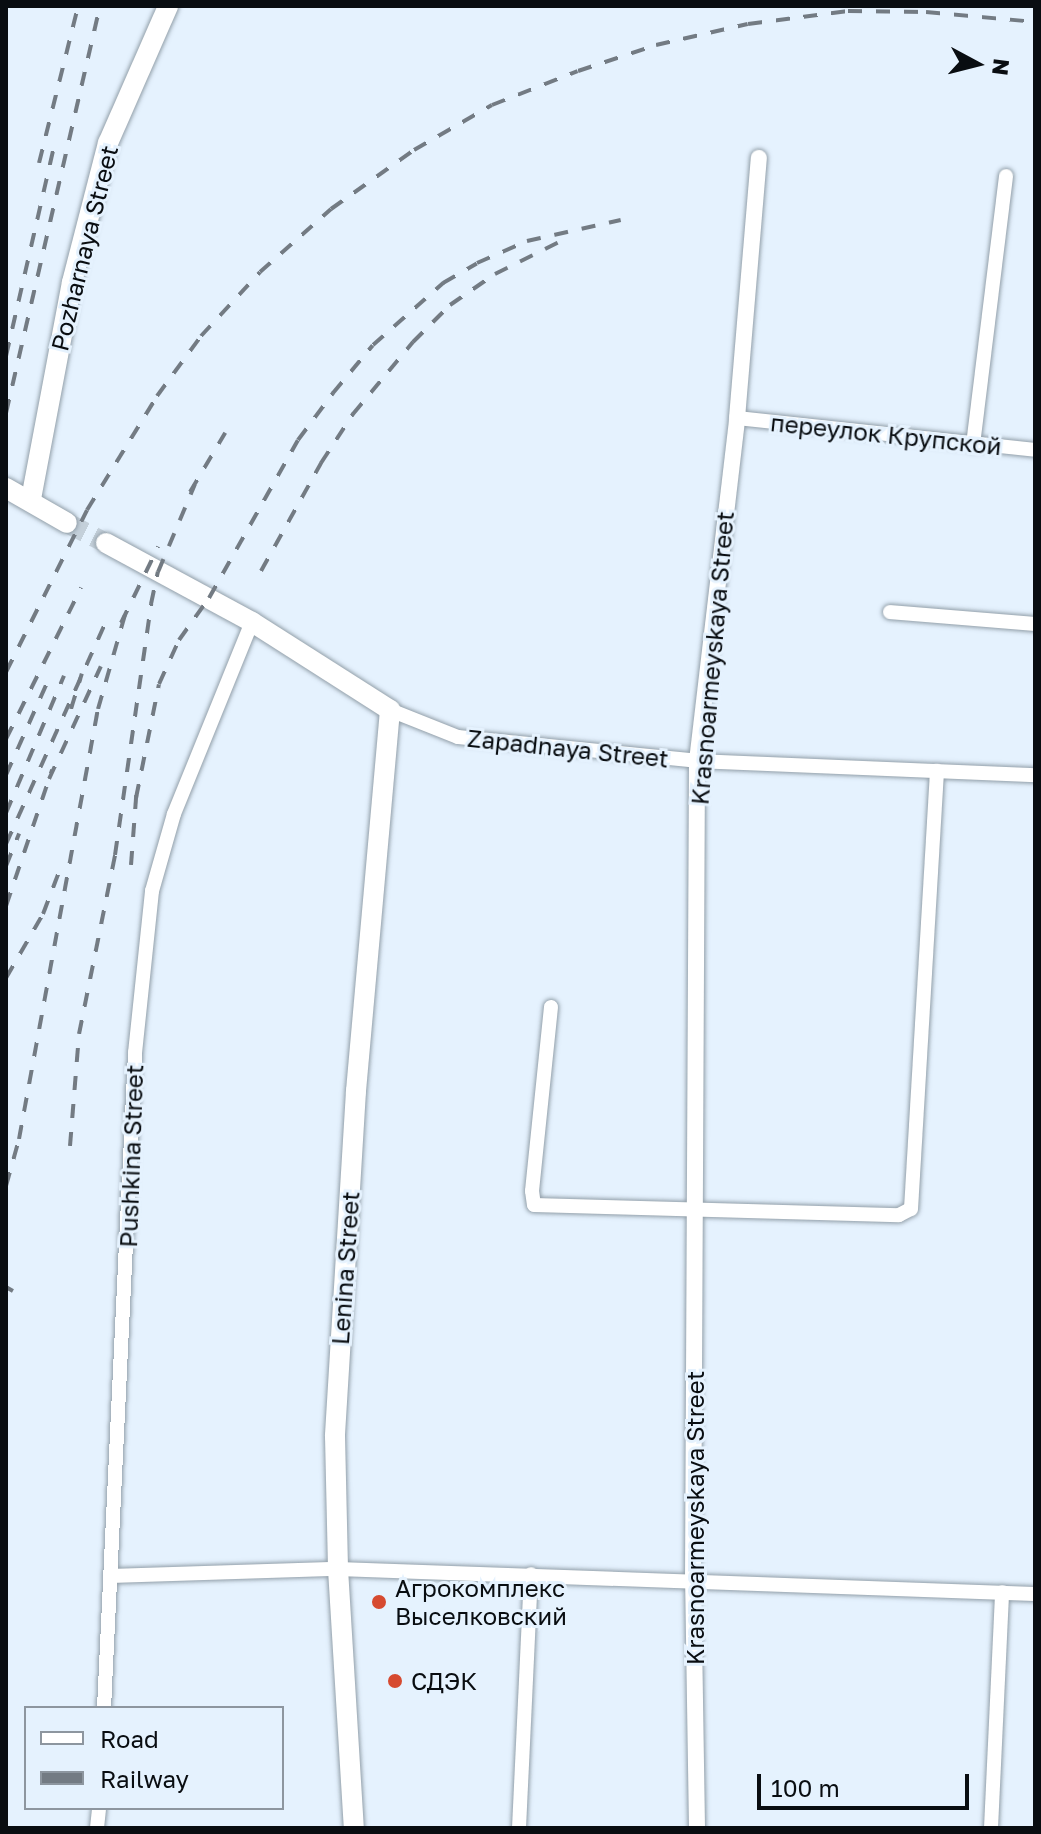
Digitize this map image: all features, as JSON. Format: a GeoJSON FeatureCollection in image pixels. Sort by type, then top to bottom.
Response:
{"type":"FeatureCollection","features":[{"type":"Feature","properties":{"kind":"main road","name":"Pozharnaya Street"},"geometry":{"type":"LineString","coordinates":[[31,499],[72,282],[108,143],[168,6]]}},
{"type":"Feature","properties":{"kind":"main road"},"geometry":{"type":"LineString","coordinates":[[6,488],[31,499],[67,523]]}},
{"type":"Feature","properties":{"kind":"main road","name":"Zapadnaya Street"},"geometry":{"type":"LineString","coordinates":[[106,543],[252,622],[390,710]]}},
{"type":"Feature","properties":{"kind":"main road","name":"Lenina Street"},"geometry":{"type":"LineString","coordinates":[[354,1828],[338,1569],[335,1436],[344,1277],[390,710]]}},
{"type":"Feature","properties":{"kind":"street","name":"Krasnoarmeyskaya Street"},"geometry":{"type":"LineString","coordinates":[[697,1828],[693,1581],[697,761],[737,418],[759,158]]}},
{"type":"Feature","properties":{"kind":"street"},"geometry":{"type":"LineString","coordinates":[[973,445],[1006,176]]}},
{"type":"Feature","properties":{"kind":"street","name":"переулок Крупской"},"geometry":{"type":"LineString","coordinates":[[737,418],[1035,450]]}},
{"type":"Feature","properties":{"kind":"street"},"geometry":{"type":"LineString","coordinates":[[890,612],[1035,624]]}},
{"type":"Feature","properties":{"kind":"street","name":"Pushkina Street"},"geometry":{"type":"LineString","coordinates":[[104,1706],[135,1053],[152,891],[174,814],[252,622]]}},
{"type":"Feature","properties":{"kind":"street","name":"Zapadnaya Street"},"geometry":{"type":"LineString","coordinates":[[390,710],[458,737],[697,761],[1035,775]]}},
{"type":"Feature","properties":{"kind":"street"},"geometry":{"type":"LineString","coordinates":[[551,1007],[532,1191],[534,1205],[899,1215],[911,1209],[937,771]]}},
{"type":"Feature","properties":{"kind":"street"},"geometry":{"type":"LineString","coordinates":[[110,1576],[338,1569],[1035,1594]]}},
{"type":"Feature","properties":{"kind":"street"},"geometry":{"type":"LineString","coordinates":[[519,1828],[531,1574]]}},
{"type":"Feature","properties":{"kind":"street"},"geometry":{"type":"LineString","coordinates":[[991,1828],[1002,1592]]}},
{"type":"Feature","properties":{"kind":"tunnel"},"geometry":{"type":"LineString","coordinates":[[67,523],[106,543]]}},
{"type":"Feature","properties":{"kind":"railway"},"geometry":{"type":"LineString","coordinates":[[39,163],[78,6]]}},
{"type":"Feature","properties":{"kind":"railway"},"geometry":{"type":"LineString","coordinates":[[6,413],[100,6]]}},
{"type":"Feature","properties":{"kind":"railway"},"geometry":{"type":"LineString","coordinates":[[6,672],[87,510],[157,396],[201,336],[260,272],[331,209],[414,150],[492,105],[578,71],[656,45],[748,24],[848,11],[926,12],[1035,22]]}},
{"type":"Feature","properties":{"kind":"railway"},"geometry":{"type":"LineString","coordinates":[[6,356],[53,150]]}},
{"type":"Feature","properties":{"kind":"railway"},"geometry":{"type":"LineString","coordinates":[[136,798],[159,684],[179,640],[209,598],[298,440],[373,345],[443,283],[477,263],[527,241],[621,220]]}},
{"type":"Feature","properties":{"kind":"railway"},"geometry":{"type":"LineString","coordinates":[[261,571],[321,463],[353,414],[413,342],[450,305],[495,274],[567,238]]}},
{"type":"Feature","properties":{"kind":"railway"},"geometry":{"type":"LineString","coordinates":[[190,492],[225,433]]}},
{"type":"Feature","properties":{"kind":"railway"},"geometry":{"type":"LineString","coordinates":[[70,1146],[79,1034],[115,855],[151,604],[158,572],[195,484]]}},
{"type":"Feature","properties":{"kind":"railway"},"geometry":{"type":"LineString","coordinates":[[121,623],[158,547]]}},
{"type":"Feature","properties":{"kind":"railway"},"geometry":{"type":"LineString","coordinates":[[6,739],[81,588]]}},
{"type":"Feature","properties":{"kind":"railway"},"geometry":{"type":"LineString","coordinates":[[6,1186],[19,1139],[98,709],[125,615]]}},
{"type":"Feature","properties":{"kind":"railway"},"geometry":{"type":"LineString","coordinates":[[6,844],[104,626]]}},
{"type":"Feature","properties":{"kind":"railway"},"geometry":{"type":"LineString","coordinates":[[49,779],[101,666]]}},
{"type":"Feature","properties":{"kind":"railway"},"geometry":{"type":"LineString","coordinates":[[6,775],[51,674]]}},
{"type":"Feature","properties":{"kind":"railway"},"geometry":{"type":"LineString","coordinates":[[71,709],[82,674]]}},
{"type":"Feature","properties":{"kind":"railway"},"geometry":{"type":"LineString","coordinates":[[6,813],[64,676]]}},
{"type":"Feature","properties":{"kind":"railway"},"geometry":{"type":"LineString","coordinates":[[6,906],[52,770]]}},
{"type":"Feature","properties":{"kind":"railway"},"geometry":{"type":"LineString","coordinates":[[131,865],[137,786]]}},
{"type":"Feature","properties":{"kind":"railway"},"geometry":{"type":"LineString","coordinates":[[6,866],[19,833]]}},
{"type":"Feature","properties":{"kind":"railway"},"geometry":{"type":"LineString","coordinates":[[6,978],[43,914],[62,864]]}},
{"type":"Feature","properties":{"kind":"railway"},"geometry":{"type":"LineString","coordinates":[[6,1287],[13,1291]]}},
{"type":"Feature","properties":{"kind":"place","name":"Агрокомплекс Выселковский"},"geometry":{"type":"Point","coordinates":[379,1602]}},
{"type":"Feature","properties":{"kind":"place","name":"СДЭК"},"geometry":{"type":"Point","coordinates":[395,1681]}}]}
